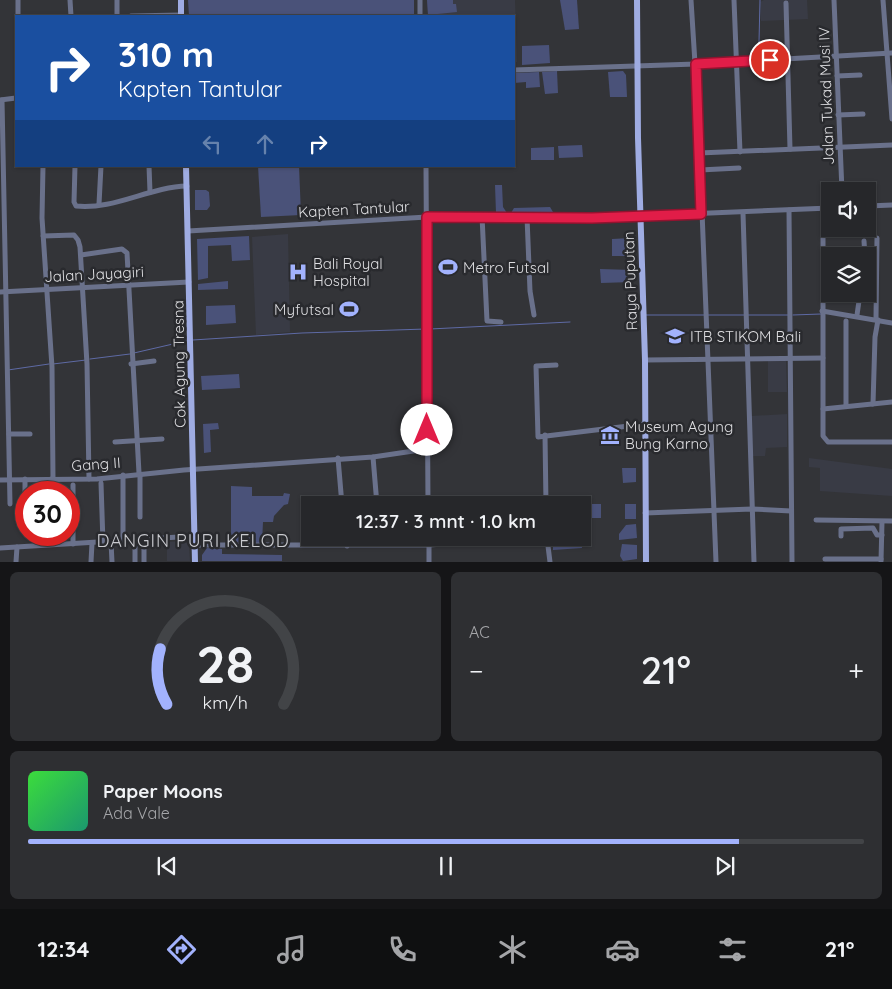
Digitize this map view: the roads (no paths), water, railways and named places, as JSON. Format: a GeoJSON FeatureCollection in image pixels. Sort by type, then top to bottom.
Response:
{"type":"FeatureCollection","features":[{"type":"Feature","properties":{"kind":"main road"},"geometry":{"type":"LineString","coordinates":[[181,0],[181,15]]}},
{"type":"Feature","properties":{"kind":"main road","name":"Raya Puputan"},"geometry":{"type":"LineString","coordinates":[[637,0],[640,216],[645,360],[646,562]]}},
{"type":"Feature","properties":{"kind":"main road","name":"Cok Agung Tresna"},"geometry":{"type":"LineString","coordinates":[[186,167],[195,562]]}},
{"type":"Feature","properties":{"kind":"street"},"geometry":{"type":"LineString","coordinates":[[18,0],[18,15]]}},
{"type":"Feature","properties":{"kind":"street"},"geometry":{"type":"LineString","coordinates":[[70,0],[70,15]]}},
{"type":"Feature","properties":{"kind":"street"},"geometry":{"type":"LineString","coordinates":[[117,0],[117,15]]}},
{"type":"Feature","properties":{"kind":"street"},"geometry":{"type":"LineString","coordinates":[[420,0],[420,15]]}},
{"type":"Feature","properties":{"kind":"street"},"geometry":{"type":"LineString","coordinates":[[691,0],[700,153],[716,562]]}},
{"type":"Feature","properties":{"kind":"street","name":"Jalan Tukad Musi IV"},"geometry":{"type":"LineString","coordinates":[[834,0],[842,182]]}},
{"type":"Feature","properties":{"kind":"street"},"geometry":{"type":"LineString","coordinates":[[883,0],[890,54],[892,119]]}},
{"type":"Feature","properties":{"kind":"street"},"geometry":{"type":"LineString","coordinates":[[734,1],[740,152]]}},
{"type":"Feature","properties":{"kind":"street"},"geometry":{"type":"LineString","coordinates":[[786,3],[790,150]]}},
{"type":"Feature","properties":{"kind":"street"},"geometry":{"type":"LineString","coordinates":[[515,70],[696,64],[890,54]]}},
{"type":"Feature","properties":{"kind":"street"},"geometry":{"type":"LineString","coordinates":[[837,76],[860,75]]}},
{"type":"Feature","properties":{"kind":"street"},"geometry":{"type":"LineString","coordinates":[[10,504],[1,100],[15,98]]}},
{"type":"Feature","properties":{"kind":"street"},"geometry":{"type":"LineString","coordinates":[[838,115],[863,114]]}},
{"type":"Feature","properties":{"kind":"street"},"geometry":{"type":"LineString","coordinates":[[700,153],[892,145]]}},
{"type":"Feature","properties":{"kind":"street"},"geometry":{"type":"LineString","coordinates":[[43,167],[42,218],[52,367],[52,479]]}},
{"type":"Feature","properties":{"kind":"street"},"geometry":{"type":"LineString","coordinates":[[75,167],[75,205],[80,207],[115,203],[150,192],[187,186]]}},
{"type":"Feature","properties":{"kind":"street"},"geometry":{"type":"LineString","coordinates":[[99,204],[100,167]]}},
{"type":"Feature","properties":{"kind":"street"},"geometry":{"type":"LineString","coordinates":[[149,167],[150,192]]}},
{"type":"Feature","properties":{"kind":"street"},"geometry":{"type":"LineString","coordinates":[[426,167],[428,496]]}},
{"type":"Feature","properties":{"kind":"street"},"geometry":{"type":"LineString","coordinates":[[700,170],[739,168]]}},
{"type":"Feature","properties":{"kind":"street"},"geometry":{"type":"LineString","coordinates":[[876,206],[892,205]]}},
{"type":"Feature","properties":{"kind":"street","name":"Kapten Tantular"},"geometry":{"type":"LineString","coordinates":[[188,231],[427,217],[482,219],[527,216],[640,216],[821,208]]}},
{"type":"Feature","properties":{"kind":"street"},"geometry":{"type":"LineString","coordinates":[[789,210],[792,562]]}},
{"type":"Feature","properties":{"kind":"street"},"geometry":{"type":"LineString","coordinates":[[743,213],[754,562]]}},
{"type":"Feature","properties":{"kind":"street"},"geometry":{"type":"LineString","coordinates":[[527,216],[530,291],[534,315]]}},
{"type":"Feature","properties":{"kind":"street"},"geometry":{"type":"LineString","coordinates":[[482,219],[485,302],[488,322],[501,322]]}},
{"type":"Feature","properties":{"kind":"street"},"geometry":{"type":"LineString","coordinates":[[44,236],[76,236],[81,255],[87,364],[89,479]]}},
{"type":"Feature","properties":{"kind":"street"},"geometry":{"type":"LineString","coordinates":[[823,237],[823,436],[825,441],[892,442]]}},
{"type":"Feature","properties":{"kind":"street"},"geometry":{"type":"LineString","coordinates":[[873,404],[877,322],[877,238]]}},
{"type":"Feature","properties":{"kind":"street"},"geometry":{"type":"LineString","coordinates":[[864,241],[864,247]]}},
{"type":"Feature","properties":{"kind":"street"},"geometry":{"type":"LineString","coordinates":[[81,255],[125,249],[136,441],[140,474],[140,517]]}},
{"type":"Feature","properties":{"kind":"street","name":"Jalan Jayagiri"},"geometry":{"type":"LineString","coordinates":[[0,292],[189,282]]}},
{"type":"Feature","properties":{"kind":"street"},"geometry":{"type":"LineString","coordinates":[[857,315],[859,302]]}},
{"type":"Feature","properties":{"kind":"street"},"geometry":{"type":"LineString","coordinates":[[822,311],[857,315],[877,322],[892,323]]}},
{"type":"Feature","properties":{"kind":"street"},"geometry":{"type":"LineString","coordinates":[[846,321],[846,406]]}},
{"type":"Feature","properties":{"kind":"street"},"geometry":{"type":"LineString","coordinates":[[645,360],[823,358]]}},
{"type":"Feature","properties":{"kind":"street"},"geometry":{"type":"LineString","coordinates":[[131,361],[154,361]]}},
{"type":"Feature","properties":{"kind":"street"},"geometry":{"type":"LineString","coordinates":[[556,365],[536,366],[538,436],[645,424]]}},
{"type":"Feature","properties":{"kind":"street"},"geometry":{"type":"LineString","coordinates":[[0,370],[7,371]]}},
{"type":"Feature","properties":{"kind":"street"},"geometry":{"type":"LineString","coordinates":[[823,409],[892,402]]}},
{"type":"Feature","properties":{"kind":"street"},"geometry":{"type":"LineString","coordinates":[[9,434],[30,434]]}},
{"type":"Feature","properties":{"kind":"street"},"geometry":{"type":"LineString","coordinates":[[545,435],[546,496]]}},
{"type":"Feature","properties":{"kind":"street"},"geometry":{"type":"LineString","coordinates":[[114,442],[162,439]]}},
{"type":"Feature","properties":{"kind":"street","name":"Gang II"},"geometry":{"type":"LineString","coordinates":[[0,480],[89,479],[373,456],[427,449]]}},
{"type":"Feature","properties":{"kind":"street"},"geometry":{"type":"LineString","coordinates":[[373,456],[377,496]]}},
{"type":"Feature","properties":{"kind":"street"},"geometry":{"type":"LineString","coordinates":[[338,458],[341,496]]}},
{"type":"Feature","properties":{"kind":"street"},"geometry":{"type":"LineString","coordinates":[[123,475],[123,541]]}},
{"type":"Feature","properties":{"kind":"street"},"geometry":{"type":"LineString","coordinates":[[101,483],[103,543]]}},
{"type":"Feature","properties":{"kind":"street"},"geometry":{"type":"LineString","coordinates":[[645,512],[752,509],[791,511]]}},
{"type":"Feature","properties":{"kind":"street"},"geometry":{"type":"LineString","coordinates":[[816,520],[892,521]]}},
{"type":"Feature","properties":{"kind":"street"},"geometry":{"type":"LineString","coordinates":[[825,559],[881,560],[882,522]]}},
{"type":"Feature","properties":{"kind":"street"},"geometry":{"type":"LineString","coordinates":[[841,536],[841,529],[873,528],[877,535],[882,535]]}},
{"type":"Feature","properties":{"kind":"street"},"geometry":{"type":"LineString","coordinates":[[80,544],[195,536]]}},
{"type":"Feature","properties":{"kind":"street"},"geometry":{"type":"LineString","coordinates":[[135,540],[136,562]]}},
{"type":"Feature","properties":{"kind":"street"},"geometry":{"type":"LineString","coordinates":[[144,540],[144,562]]}},
{"type":"Feature","properties":{"kind":"street"},"geometry":{"type":"LineString","coordinates":[[111,542],[112,562]]}},
{"type":"Feature","properties":{"kind":"street"},"geometry":{"type":"LineString","coordinates":[[91,562],[92,543]]}},
{"type":"Feature","properties":{"kind":"street"},"geometry":{"type":"LineString","coordinates":[[195,545],[301,546]]}},
{"type":"Feature","properties":{"kind":"street"},"geometry":{"type":"LineString","coordinates":[[0,548],[35,546]]}},
{"type":"Feature","properties":{"kind":"street"},"geometry":{"type":"LineString","coordinates":[[429,546],[429,562]]}},
{"type":"Feature","properties":{"kind":"street"},"geometry":{"type":"LineString","coordinates":[[549,546],[550,562]]}},
{"type":"Feature","properties":{"kind":"street"},"geometry":{"type":"LineString","coordinates":[[16,547],[16,562]]}},
{"type":"Feature","properties":{"kind":"waterway"},"geometry":{"type":"LineString","coordinates":[[759,42],[760,0]]}},
{"type":"Feature","properties":{"kind":"waterway"},"geometry":{"type":"LineString","coordinates":[[793,315],[821,314]]}},
{"type":"Feature","properties":{"kind":"waterway"},"geometry":{"type":"LineString","coordinates":[[645,315],[704,315]]}},
{"type":"Feature","properties":{"kind":"waterway"},"geometry":{"type":"LineString","coordinates":[[708,315],[744,315]]}},
{"type":"Feature","properties":{"kind":"waterway"},"geometry":{"type":"LineString","coordinates":[[748,315],[789,315]]}},
{"type":"Feature","properties":{"kind":"waterway"},"geometry":{"type":"LineString","coordinates":[[430,329],[570,322]]}},
{"type":"Feature","properties":{"kind":"waterway"},"geometry":{"type":"LineString","coordinates":[[193,340],[302,333],[426,329]]}},
{"type":"Feature","properties":{"kind":"waterway"},"geometry":{"type":"LineString","coordinates":[[134,353],[186,341]]}},
{"type":"Feature","properties":{"kind":"waterway"},"geometry":{"type":"LineString","coordinates":[[90,359],[130,354]]}},
{"type":"Feature","properties":{"kind":"waterway"},"geometry":{"type":"LineString","coordinates":[[53,364],[86,360]]}},
{"type":"Feature","properties":{"kind":"waterway"},"geometry":{"type":"LineString","coordinates":[[8,370],[49,364]]}},
{"type":"Feature","properties":{"kind":"place","name":"Metro Futsal"},"geometry":{"type":"Point","coordinates":[448,267]}},
{"type":"Feature","properties":{"kind":"place","name":"Bali Royal Hospital"},"geometry":{"type":"Point","coordinates":[298,272]}},
{"type":"Feature","properties":{"kind":"place","name":"Myfutsal"},"geometry":{"type":"Point","coordinates":[349,309]}},
{"type":"Feature","properties":{"kind":"place","name":"ITB STIKOM Bali"},"geometry":{"type":"Point","coordinates":[675,336]}},
{"type":"Feature","properties":{"kind":"place","name":"Museum Agung Bung Karno"},"geometry":{"type":"Point","coordinates":[610,435]}},
{"type":"Feature","properties":{"kind":"district","name":"DANGIN PURI KELOD"},"geometry":{"type":"Point","coordinates":[193,540]}}]}
